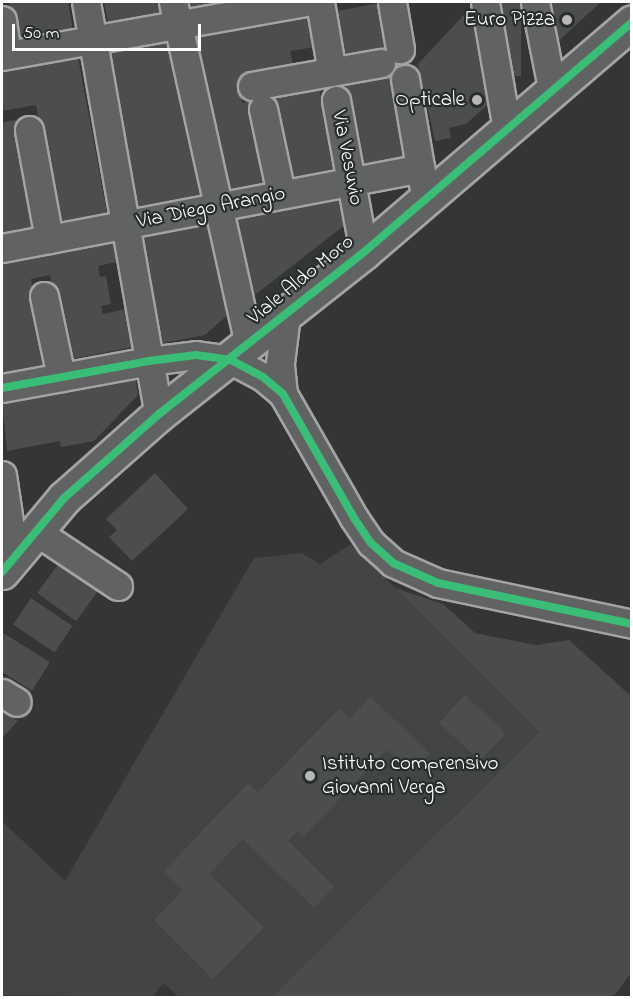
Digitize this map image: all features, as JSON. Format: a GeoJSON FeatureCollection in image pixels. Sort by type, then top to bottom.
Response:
{"type":"FeatureCollection","features":[{"type":"Feature","properties":{"kind":"street"},"geometry":{"type":"LineString","coordinates":[[86,2],[159,414]]}},
{"type":"Feature","properties":{"kind":"street"},"geometry":{"type":"LineString","coordinates":[[2,20],[4,55],[93,39],[176,13],[304,2]]}},
{"type":"Feature","properties":{"kind":"street"},"geometry":{"type":"LineString","coordinates":[[320,2],[332,72]]}},
{"type":"Feature","properties":{"kind":"street"},"geometry":{"type":"LineString","coordinates":[[281,194],[258,98],[332,72],[390,56],[392,2]]}},
{"type":"Feature","properties":{"kind":"street"},"geometry":{"type":"LineString","coordinates":[[485,2],[507,130]]}},
{"type":"Feature","properties":{"kind":"street"},"geometry":{"type":"LineString","coordinates":[[535,2],[553,93]]}},
{"type":"Feature","properties":{"kind":"street"},"geometry":{"type":"LineString","coordinates":[[176,13],[218,206],[240,353],[262,377],[283,394],[371,543],[393,563],[438,583],[632,624]]}},
{"type":"Feature","properties":{"kind":"street","name":"Viale Aldo Moro"},"geometry":{"type":"LineString","coordinates":[[8,563],[34,530],[64,498],[159,414],[240,353],[364,252],[422,183],[507,130],[553,93],[632,22]]}},
{"type":"Feature","properties":{"kind":"street"},"geometry":{"type":"LineString","coordinates":[[405,79],[422,183]]}},
{"type":"Feature","properties":{"kind":"street","name":"Via Vesuvio"},"geometry":{"type":"LineString","coordinates":[[336,100],[364,252]]}},
{"type":"Feature","properties":{"kind":"street"},"geometry":{"type":"LineString","coordinates":[[29,130],[49,239]]}},
{"type":"Feature","properties":{"kind":"street","name":"Via Diego Arangio"},"geometry":{"type":"LineString","coordinates":[[2,248],[351,181],[422,183]]}},
{"type":"Feature","properties":{"kind":"street"},"geometry":{"type":"LineString","coordinates":[[44,296],[61,377]]}},
{"type":"Feature","properties":{"kind":"street"},"geometry":{"type":"LineString","coordinates":[[283,394],[280,363],[286,315]]}},
{"type":"Feature","properties":{"kind":"street"},"geometry":{"type":"LineString","coordinates":[[2,388],[149,361],[196,355],[240,353]]}},
{"type":"Feature","properties":{"kind":"street"},"geometry":{"type":"LineString","coordinates":[[2,475],[8,563]]}},
{"type":"Feature","properties":{"kind":"street"},"geometry":{"type":"LineString","coordinates":[[34,530],[118,586]]}},
{"type":"Feature","properties":{"kind":"shaded area","name":"Istituto comprensivo Giovanni Verga"},"geometry":{"type":"Polygon","coordinates":[[[351,544],[539,732],[272,997],[179,997],[163,983],[153,997],[2,995],[2,821],[65,881],[254,558],[302,553],[320,564],[351,544]]]}},
{"type":"Feature","properties":{"kind":"shaded area"},"geometry":{"type":"Polygon","coordinates":[[[395,588],[443,604],[475,633],[536,645],[569,640],[631,696],[631,973],[613,997],[272,997],[539,732],[395,588]]]}},
{"type":"Feature","properties":{"kind":"building"},"geometry":{"type":"Polygon","coordinates":[[[9,2],[68,2],[73,30],[16,41],[9,2]]]}},
{"type":"Feature","properties":{"kind":"building"},"geometry":{"type":"Polygon","coordinates":[[[104,2],[164,2],[166,12],[108,23],[104,2]]]}},
{"type":"Feature","properties":{"kind":"building"},"geometry":{"type":"Polygon","coordinates":[[[185,2],[223,2],[223,3],[187,9],[185,2]]]}},
{"type":"Feature","properties":{"kind":"building"},"geometry":{"type":"Polygon","coordinates":[[[476,2],[494,99],[466,124],[449,128],[451,138],[435,141],[418,64],[476,2]]]}},
{"type":"Feature","properties":{"kind":"building"},"geometry":{"type":"Polygon","coordinates":[[[496,2],[521,2],[521,76],[496,76],[496,2]]]}},
{"type":"Feature","properties":{"kind":"building"},"geometry":{"type":"Polygon","coordinates":[[[546,2],[601,2],[555,44],[546,2]]]}},
{"type":"Feature","properties":{"kind":"building"},"geometry":{"type":"Polygon","coordinates":[[[379,3],[389,53],[345,62],[335,12],[379,3]]]}},
{"type":"Feature","properties":{"kind":"building"},"geometry":{"type":"Polygon","coordinates":[[[308,14],[315,47],[290,51],[294,70],[238,82],[242,103],[250,101],[266,185],[226,193],[195,37],[308,14]]]}},
{"type":"Feature","properties":{"kind":"building"},"geometry":{"type":"Polygon","coordinates":[[[172,37],[203,196],[138,209],[107,50],[172,37]]]}},
{"type":"Feature","properties":{"kind":"building"},"geometry":{"type":"Polygon","coordinates":[[[78,57],[107,213],[57,222],[36,105],[2,111],[2,71],[78,57]]]}},
{"type":"Feature","properties":{"kind":"building"},"geometry":{"type":"Polygon","coordinates":[[[392,69],[408,159],[361,167],[345,77],[392,69]]]}},
{"type":"Feature","properties":{"kind":"building"},"geometry":{"type":"Polygon","coordinates":[[[319,87],[336,172],[290,181],[274,96],[319,87]]]}},
{"type":"Feature","properties":{"kind":"building"},"geometry":{"type":"Polygon","coordinates":[[[16,120],[36,227],[2,234],[2,122],[16,120]]]}},
{"type":"Feature","properties":{"kind":"building"},"geometry":{"type":"Polygon","coordinates":[[[339,197],[345,225],[251,298],[233,216],[339,197]]]}},
{"type":"Feature","properties":{"kind":"building"},"geometry":{"type":"Polygon","coordinates":[[[213,218],[230,313],[205,335],[163,343],[142,231],[213,218]]]}},
{"type":"Feature","properties":{"kind":"building"},"geometry":{"type":"Polygon","coordinates":[[[113,238],[117,262],[98,266],[100,277],[106,276],[111,304],[101,306],[103,314],[126,309],[133,347],[66,360],[50,275],[31,279],[47,365],[2,373],[2,259],[113,238]]]}},
{"type":"Feature","properties":{"kind":"building"},"geometry":{"type":"Polygon","coordinates":[[[135,376],[138,395],[94,441],[61,447],[60,441],[7,451],[2,401],[135,376]]]}},
{"type":"Feature","properties":{"kind":"building"},"geometry":{"type":"Polygon","coordinates":[[[155,473],[188,509],[132,561],[109,537],[117,530],[106,519],[155,473]]]}},
{"type":"Feature","properties":{"kind":"building"},"geometry":{"type":"Polygon","coordinates":[[[59,563],[98,591],[76,621],[37,593],[59,563]]]}},
{"type":"Feature","properties":{"kind":"building"},"geometry":{"type":"Polygon","coordinates":[[[31,598],[72,626],[55,652],[13,625],[31,598]]]}},
{"type":"Feature","properties":{"kind":"building"},"geometry":{"type":"Polygon","coordinates":[[[3,633],[50,662],[32,691],[2,672],[3,633]]]}},
{"type":"Feature","properties":{"kind":"building"},"geometry":{"type":"Polygon","coordinates":[[[465,695],[506,733],[480,761],[439,723],[465,695]]]}},
{"type":"Feature","properties":{"kind":"building"},"geometry":{"type":"Polygon","coordinates":[[[371,697],[430,754],[411,773],[387,750],[304,836],[298,831],[288,841],[334,887],[314,908],[243,839],[209,874],[264,927],[213,979],[154,920],[183,890],[164,871],[248,783],[258,792],[339,709],[349,719],[371,697]]]}},
{"type":"Feature","properties":{"kind":"building"},"geometry":{"type":"Polygon","coordinates":[[[2,711],[18,721],[2,738],[2,711]]]}},
{"type":"Feature","properties":{"kind":"cycle path"},"geometry":{"type":"LineString","coordinates":[[2,572],[64,498],[159,414],[364,252],[632,22]]}},
{"type":"Feature","properties":{"kind":"cycle path"},"geometry":{"type":"LineString","coordinates":[[2,388],[149,361],[196,355],[231,360],[263,377],[283,394],[354,518],[371,543],[393,563],[438,583],[632,624]]}},
{"type":"Feature","properties":{"kind":"place","name":"Euro Pizza"},"geometry":{"type":"Point","coordinates":[567,20]}},
{"type":"Feature","properties":{"kind":"place","name":"Opticale"},"geometry":{"type":"Point","coordinates":[477,100]}},
{"type":"Feature","properties":{"kind":"place","name":"Istituto comprensivo Giovanni Verga"},"geometry":{"type":"Point","coordinates":[310,776]}}]}
